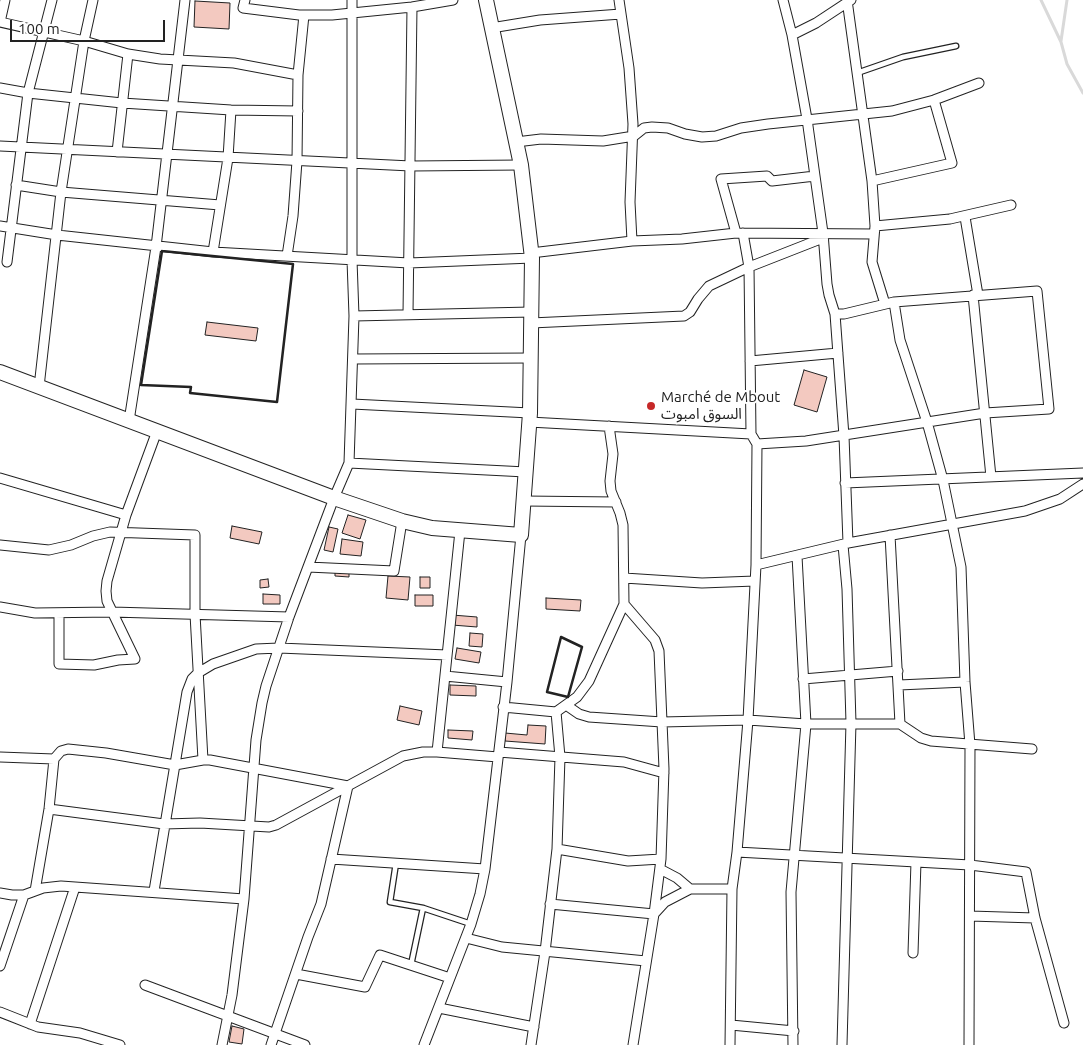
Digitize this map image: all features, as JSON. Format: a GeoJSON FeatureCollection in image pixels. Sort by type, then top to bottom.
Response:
{"type":"FeatureCollection","features":[{"type":"Feature","properties":{"kind":"main road"},"geometry":{"type":"LineString","coordinates":[[0,372],[334,498],[402,521],[432,528],[521,535],[530,418],[531,255],[521,165],[486,0]]}},
{"type":"Feature","properties":{"kind":"street"},"geometry":{"type":"LineString","coordinates":[[5,0],[0,22],[84,41],[128,54],[178,60],[234,63],[298,75]]}},
{"type":"Feature","properties":{"kind":"street"},"geometry":{"type":"LineString","coordinates":[[7,262],[28,93],[52,0]]}},
{"type":"Feature","properties":{"kind":"street"},"geometry":{"type":"LineString","coordinates":[[39,387],[61,192],[84,41],[93,0]]}},
{"type":"Feature","properties":{"kind":"street"},"geometry":{"type":"LineString","coordinates":[[129,421],[156,246],[185,0]]}},
{"type":"Feature","properties":{"kind":"street"},"geometry":{"type":"LineString","coordinates":[[244,0],[243,8],[304,15],[353,13],[412,7],[453,0]]}},
{"type":"Feature","properties":{"kind":"street"},"geometry":{"type":"LineString","coordinates":[[222,1045],[229,1016],[244,899],[256,740],[262,703],[289,617],[349,462],[354,359],[352,0]]}},
{"type":"Feature","properties":{"kind":"street"},"geometry":{"type":"LineString","coordinates":[[619,0],[629,68],[634,136],[630,202],[632,241]]}},
{"type":"Feature","properties":{"kind":"street"},"geometry":{"type":"LineString","coordinates":[[783,0],[792,35],[807,119],[823,235],[828,290],[835,314],[844,436],[845,544],[851,723],[842,1045]]}},
{"type":"Feature","properties":{"kind":"street"},"geometry":{"type":"LineString","coordinates":[[792,35],[816,23],[849,1],[872,181],[875,230],[872,262],[890,303],[927,422],[943,480],[961,567],[970,745],[969,1045]]}},
{"type":"Feature","properties":{"kind":"street"},"geometry":{"type":"LineString","coordinates":[[408,314],[412,7]]}},
{"type":"Feature","properties":{"kind":"street"},"geometry":{"type":"LineString","coordinates":[[492,28],[540,20],[621,14]]}},
{"type":"Feature","properties":{"kind":"street"},"geometry":{"type":"LineString","coordinates":[[287,256],[293,216],[297,161],[298,75],[304,15]]}},
{"type":"Feature","properties":{"kind":"street"},"geometry":{"type":"LineString","coordinates":[[117,152],[128,54]]}},
{"type":"Feature","properties":{"kind":"street"},"geometry":{"type":"LineString","coordinates":[[516,142],[541,139],[603,141],[634,136],[639,131],[652,127],[668,128],[685,134],[709,137],[741,128],[807,119],[892,111],[934,100],[979,82]]}},
{"type":"Feature","properties":{"kind":"street"},"geometry":{"type":"LineString","coordinates":[[0,88],[75,99],[122,103],[231,110],[298,111]]}},
{"type":"Feature","properties":{"kind":"street"},"geometry":{"type":"LineString","coordinates":[[872,181],[952,163],[934,100]]}},
{"type":"Feature","properties":{"kind":"street"},"geometry":{"type":"LineString","coordinates":[[213,252],[228,158],[231,110]]}},
{"type":"Feature","properties":{"kind":"street"},"geometry":{"type":"LineString","coordinates":[[0,146],[411,166],[521,165]]}},
{"type":"Feature","properties":{"kind":"street"},"geometry":{"type":"LineString","coordinates":[[730,1045],[732,889],[748,720],[756,565],[757,444],[751,434],[749,267],[721,179],[766,176],[772,181],[815,176]]}},
{"type":"Feature","properties":{"kind":"street"},"geometry":{"type":"LineString","coordinates":[[16,185],[61,192],[220,205]]}},
{"type":"Feature","properties":{"kind":"street"},"geometry":{"type":"LineString","coordinates":[[0,226],[56,235],[213,252],[409,263],[531,255],[632,241],[682,239],[739,233],[823,235],[875,230],[965,217],[1011,205]]}},
{"type":"Feature","properties":{"kind":"street"},"geometry":{"type":"LineString","coordinates":[[965,217],[975,295],[991,477]]}},
{"type":"Feature","properties":{"kind":"street"},"geometry":{"type":"LineString","coordinates":[[354,316],[408,314],[531,318],[684,316],[690,312],[709,286],[823,235]]}},
{"type":"Feature","properties":{"kind":"street"},"geometry":{"type":"LineString","coordinates":[[757,444],[844,436],[985,413],[1049,409],[1037,291],[890,303],[844,314],[835,314]]}},
{"type":"Feature","properties":{"kind":"street"},"geometry":{"type":"LineString","coordinates":[[750,361],[838,353]]}},
{"type":"Feature","properties":{"kind":"street"},"geometry":{"type":"LineString","coordinates":[[354,359],[531,358]]}},
{"type":"Feature","properties":{"kind":"street"},"geometry":{"type":"LineString","coordinates":[[352,404],[609,426],[751,434]]}},
{"type":"Feature","properties":{"kind":"street"},"geometry":{"type":"LineString","coordinates":[[503,707],[556,712],[577,697],[589,681],[624,604],[623,525],[610,481],[613,454],[609,426]]}},
{"type":"Feature","properties":{"kind":"street"},"geometry":{"type":"LineString","coordinates":[[59,613],[59,664],[94,665],[135,659],[107,601],[107,581],[126,515],[156,431]]}},
{"type":"Feature","properties":{"kind":"street"},"geometry":{"type":"LineString","coordinates":[[349,462],[526,472]]}},
{"type":"Feature","properties":{"kind":"street"},"geometry":{"type":"LineString","coordinates":[[845,483],[1083,473]]}},
{"type":"Feature","properties":{"kind":"street"},"geometry":{"type":"LineString","coordinates":[[0,478],[126,515]]}},
{"type":"Feature","properties":{"kind":"street"},"geometry":{"type":"LineString","coordinates":[[756,565],[845,544],[1025,511],[1060,499],[1083,484]]}},
{"type":"Feature","properties":{"kind":"street"},"geometry":{"type":"LineString","coordinates":[[524,501],[616,502]]}},
{"type":"Feature","properties":{"kind":"street"},"geometry":{"type":"LineString","coordinates":[[308,567],[394,570],[402,521]]}},
{"type":"Feature","properties":{"kind":"street"},"geometry":{"type":"LineString","coordinates":[[437,752],[460,531]]}},
{"type":"Feature","properties":{"kind":"street"},"geometry":{"type":"LineString","coordinates":[[0,545],[49,550],[71,545],[101,534],[195,536],[195,614],[203,760]]}},
{"type":"Feature","properties":{"kind":"street"},"geometry":{"type":"LineString","coordinates":[[424,1045],[471,924],[486,869],[521,535]]}},
{"type":"Feature","properties":{"kind":"street"},"geometry":{"type":"LineString","coordinates":[[890,535],[900,724]]}},
{"type":"Feature","properties":{"kind":"street"},"geometry":{"type":"LineString","coordinates":[[793,1045],[790,904],[806,724],[797,556]]}},
{"type":"Feature","properties":{"kind":"street"},"geometry":{"type":"LineString","coordinates":[[624,578],[702,582],[755,581]]}},
{"type":"Feature","properties":{"kind":"street"},"geometry":{"type":"LineString","coordinates":[[624,604],[655,640],[659,651],[664,773],[660,869],[633,1045]]}},
{"type":"Feature","properties":{"kind":"street"},"geometry":{"type":"LineString","coordinates":[[0,607],[35,613],[112,612],[289,617]]}},
{"type":"Feature","properties":{"kind":"street"},"geometry":{"type":"LineString","coordinates":[[154,891],[186,692],[192,678],[198,673],[213,664],[256,649],[279,648],[447,655]]}},
{"type":"Feature","properties":{"kind":"street"},"geometry":{"type":"LineString","coordinates":[[803,679],[898,671]]}},
{"type":"Feature","properties":{"kind":"street"},"geometry":{"type":"LineString","coordinates":[[445,676],[507,682]]}},
{"type":"Feature","properties":{"kind":"street"},"geometry":{"type":"LineString","coordinates":[[898,685],[966,682]]}},
{"type":"Feature","properties":{"kind":"street"},"geometry":{"type":"LineString","coordinates":[[566,705],[579,714],[589,717],[662,722],[748,720],[806,724],[900,724],[921,738],[931,741],[1032,749]]}},
{"type":"Feature","properties":{"kind":"street"},"geometry":{"type":"LineString","coordinates":[[531,1045],[545,952],[557,849],[560,757],[556,712]]}},
{"type":"Feature","properties":{"kind":"street"},"geometry":{"type":"LineString","coordinates":[[35,891],[49,809],[54,759],[61,751],[68,749],[106,753],[175,765],[203,760],[348,786]]}},
{"type":"Feature","properties":{"kind":"street"},"geometry":{"type":"LineString","coordinates":[[49,809],[164,824],[185,822],[262,828],[276,825],[403,756],[423,752],[560,757],[624,762],[664,773]]}},
{"type":"Feature","properties":{"kind":"street"},"geometry":{"type":"LineString","coordinates":[[0,757],[54,759]]}},
{"type":"Feature","properties":{"kind":"street"},"geometry":{"type":"LineString","coordinates":[[271,1045],[321,904],[348,786]]}},
{"type":"Feature","properties":{"kind":"street"},"geometry":{"type":"LineString","coordinates":[[557,849],[628,860],[661,859]]}},
{"type":"Feature","properties":{"kind":"street"},"geometry":{"type":"LineString","coordinates":[[737,852],[916,862],[1026,872],[1035,918],[1064,1023]]}},
{"type":"Feature","properties":{"kind":"street"},"geometry":{"type":"LineString","coordinates":[[331,859],[486,869]]}},
{"type":"Feature","properties":{"kind":"street"},"geometry":{"type":"LineString","coordinates":[[913,953],[916,862]]}},
{"type":"Feature","properties":{"kind":"street"},"geometry":{"type":"LineString","coordinates":[[660,869],[677,878],[690,889]]}},
{"type":"Feature","properties":{"kind":"street"},"geometry":{"type":"LineString","coordinates":[[0,893],[24,896],[49,887],[74,887],[154,891],[244,899]]}},
{"type":"Feature","properties":{"kind":"street"},"geometry":{"type":"LineString","coordinates":[[30,1024],[74,887]]}},
{"type":"Feature","properties":{"kind":"street"},"geometry":{"type":"LineString","coordinates":[[654,914],[665,902],[690,889],[732,889]]}},
{"type":"Feature","properties":{"kind":"street"},"geometry":{"type":"LineString","coordinates":[[0,966],[24,896]]}},
{"type":"Feature","properties":{"kind":"street"},"geometry":{"type":"LineString","coordinates":[[550,904],[654,914]]}},
{"type":"Feature","properties":{"kind":"street"},"geometry":{"type":"LineString","coordinates":[[970,916],[1035,918]]}},
{"type":"Feature","properties":{"kind":"street"},"geometry":{"type":"LineString","coordinates":[[466,938],[502,947],[646,961]]}},
{"type":"Feature","properties":{"kind":"street"},"geometry":{"type":"LineString","coordinates":[[296,974],[365,987],[380,955],[450,978]]}},
{"type":"Feature","properties":{"kind":"street"},"geometry":{"type":"LineString","coordinates":[[145,985],[305,1045]]}},
{"type":"Feature","properties":{"kind":"street"},"geometry":{"type":"LineString","coordinates":[[439,1008],[534,1027]]}},
{"type":"Feature","properties":{"kind":"street"},"geometry":{"type":"LineString","coordinates":[[0,1012],[46,1029],[80,1032],[120,1045]]}},
{"type":"Feature","properties":{"kind":"street"},"geometry":{"type":"LineString","coordinates":[[731,1025],[794,1031]]}},
{"type":"Feature","properties":{"kind":"lane"},"geometry":{"type":"LineString","coordinates":[[857,73],[903,57],[956,46]]}},
{"type":"Feature","properties":{"kind":"lane"},"geometry":{"type":"LineString","coordinates":[[396,863],[390,902],[423,908],[471,924]]}},
{"type":"Feature","properties":{"kind":"lane"},"geometry":{"type":"LineString","coordinates":[[411,965],[423,908]]}},
{"type":"Feature","properties":{"kind":"building"},"geometry":{"type":"Polygon","coordinates":[[[195,1],[230,3],[229,29],[194,27],[195,1]]]}},
{"type":"Feature","properties":{"kind":"building"},"geometry":{"type":"Polygon","coordinates":[[[207,322],[258,328],[256,341],[205,335],[207,322]]]}},
{"type":"Feature","properties":{"kind":"building"},"geometry":{"type":"Polygon","coordinates":[[[804,370],[827,377],[817,412],[794,405],[804,370]]]}},
{"type":"Feature","properties":{"kind":"building"},"geometry":{"type":"Polygon","coordinates":[[[348,515],[366,520],[360,539],[342,533],[348,515]]]}},
{"type":"Feature","properties":{"kind":"building"},"geometry":{"type":"Polygon","coordinates":[[[232,526],[262,532],[259,544],[230,538],[232,526]]]}},
{"type":"Feature","properties":{"kind":"building"},"geometry":{"type":"Polygon","coordinates":[[[329,527],[338,529],[333,552],[324,550],[329,527]]]}},
{"type":"Feature","properties":{"kind":"building"},"geometry":{"type":"Polygon","coordinates":[[[342,539],[363,542],[361,556],[340,554],[342,539]]]}},
{"type":"Feature","properties":{"kind":"building"},"geometry":{"type":"Polygon","coordinates":[[[335,570],[349,571],[349,577],[335,576],[335,570]]]}},
{"type":"Feature","properties":{"kind":"building"},"geometry":{"type":"Polygon","coordinates":[[[388,576],[410,577],[408,600],[386,598],[388,576]]]}},
{"type":"Feature","properties":{"kind":"building"},"geometry":{"type":"Polygon","coordinates":[[[420,577],[430,577],[430,588],[420,588],[420,577]]]}},
{"type":"Feature","properties":{"kind":"building"},"geometry":{"type":"Polygon","coordinates":[[[268,579],[269,587],[260,588],[260,580],[268,579]]]}},
{"type":"Feature","properties":{"kind":"building"},"geometry":{"type":"Polygon","coordinates":[[[263,594],[280,595],[280,604],[263,604],[263,594]]]}},
{"type":"Feature","properties":{"kind":"building"},"geometry":{"type":"Polygon","coordinates":[[[415,595],[433,595],[433,606],[415,606],[415,595]]]}},
{"type":"Feature","properties":{"kind":"building"},"geometry":{"type":"Polygon","coordinates":[[[546,598],[581,600],[580,611],[546,609],[546,598]]]}},
{"type":"Feature","properties":{"kind":"building"},"geometry":{"type":"Polygon","coordinates":[[[452,615],[477,617],[477,627],[452,625],[452,615]]]}},
{"type":"Feature","properties":{"kind":"building"},"geometry":{"type":"Polygon","coordinates":[[[470,633],[483,634],[482,647],[469,646],[470,633]]]}},
{"type":"Feature","properties":{"kind":"building"},"geometry":{"type":"Polygon","coordinates":[[[457,648],[481,652],[479,663],[455,659],[457,648]]]}},
{"type":"Feature","properties":{"kind":"building"},"geometry":{"type":"Polygon","coordinates":[[[450,685],[476,686],[476,696],[450,695],[450,685]]]}},
{"type":"Feature","properties":{"kind":"building"},"geometry":{"type":"Polygon","coordinates":[[[400,706],[422,711],[419,725],[397,720],[400,706]]]}},
{"type":"Feature","properties":{"kind":"building"},"geometry":{"type":"Polygon","coordinates":[[[528,725],[546,726],[545,744],[505,741],[505,733],[527,735],[528,725]]]}},
{"type":"Feature","properties":{"kind":"building"},"geometry":{"type":"Polygon","coordinates":[[[448,730],[473,731],[472,740],[448,738],[448,730]]]}},
{"type":"Feature","properties":{"kind":"building"},"geometry":{"type":"Polygon","coordinates":[[[232,1026],[244,1029],[242,1044],[229,1042],[232,1026]]]}},
{"type":"Feature","properties":{"kind":"waterway"},"geometry":{"type":"LineString","coordinates":[[1041,0],[1061,42],[1067,64],[1083,93]]}},
{"type":"Feature","properties":{"kind":"waterway"},"geometry":{"type":"LineString","coordinates":[[1061,41],[1067,0]]}},
{"type":"Feature","properties":{"kind":"wall"},"geometry":{"type":"LineString","coordinates":[[162,251],[293,264],[277,402],[190,393],[191,387],[141,385],[162,251]]}},
{"type":"Feature","properties":{"kind":"wall"},"geometry":{"type":"LineString","coordinates":[[561,637],[582,647],[568,697],[547,692],[561,637]]}},
{"type":"Feature","properties":{"kind":"place","name":"Marché de Mbout السوق امبوت"},"geometry":{"type":"Point","coordinates":[651,406]}}]}
